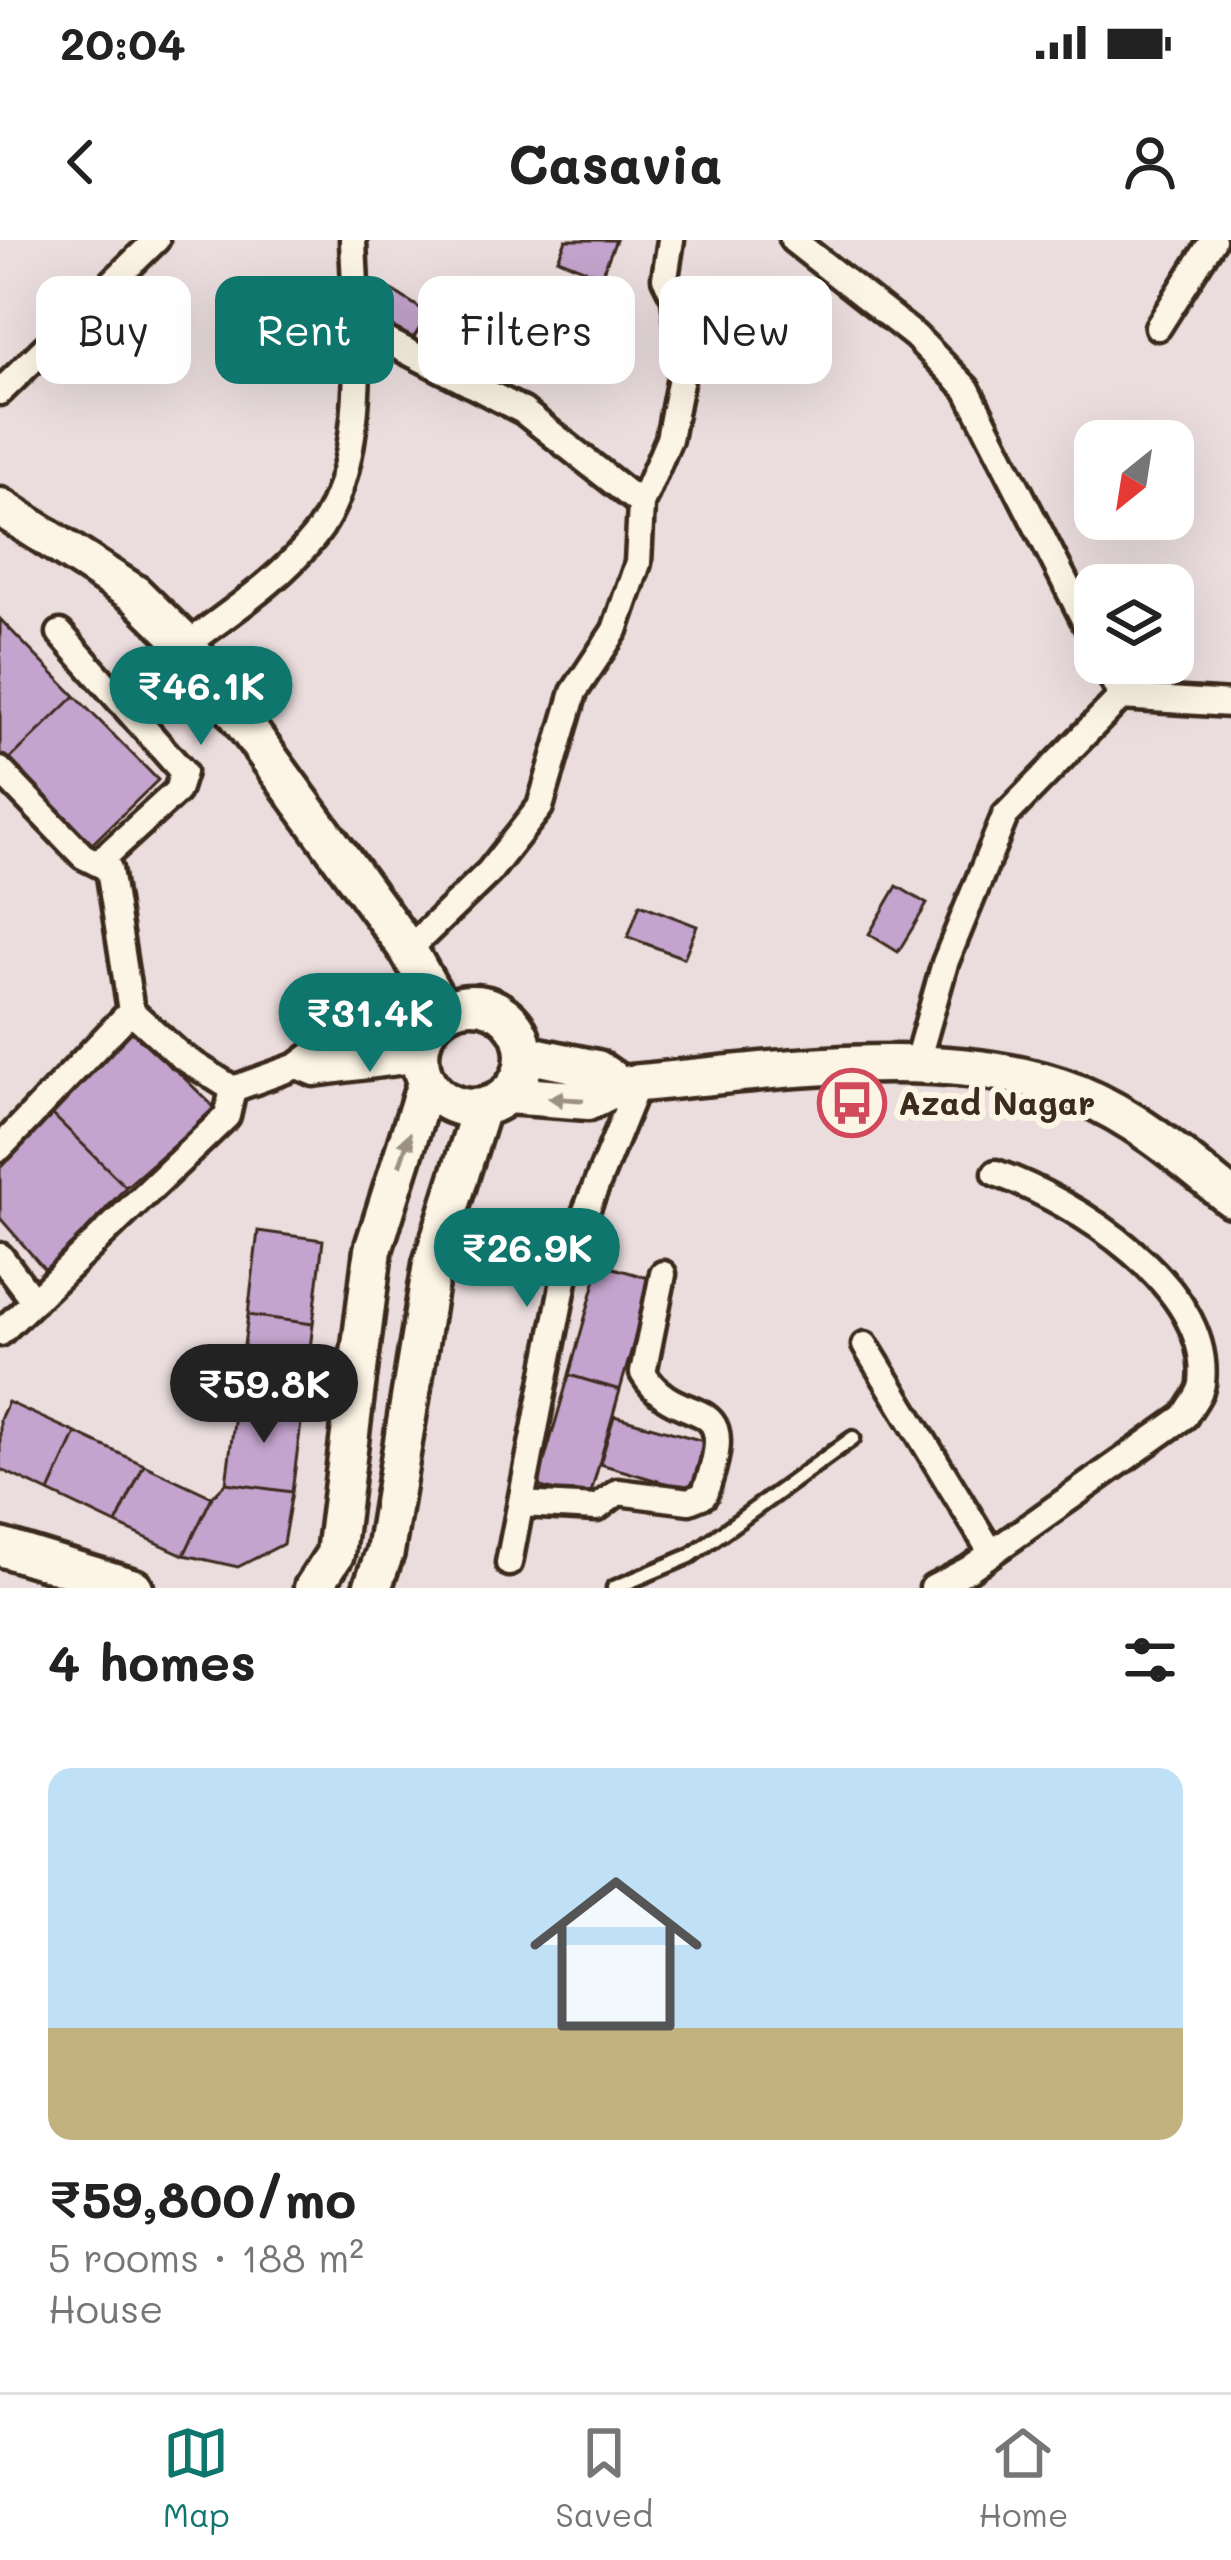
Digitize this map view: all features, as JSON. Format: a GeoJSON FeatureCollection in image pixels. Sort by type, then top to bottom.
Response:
{"type":"FeatureCollection","features":[{"type":"Feature","properties":{"kind":"street"},"geometry":{"type":"LineString","coordinates":[[0,392],[157,240]]}},
{"type":"Feature","properties":{"kind":"street"},"geometry":{"type":"LineString","coordinates":[[353,240],[355,276]]}},
{"type":"Feature","properties":{"kind":"street"},"geometry":{"type":"LineString","coordinates":[[408,950],[488,872],[540,807],[574,692],[615,630],[638,563],[641,504],[669,439],[683,367],[675,298],[665,278],[671,240]]}},
{"type":"Feature","properties":{"kind":"street"},"geometry":{"type":"LineString","coordinates":[[793,240],[915,336],[967,389],[1074,599]]}},
{"type":"Feature","properties":{"kind":"street"},"geometry":{"type":"LineString","coordinates":[[1158,327],[1214,240]]}},
{"type":"Feature","properties":{"kind":"street"},"geometry":{"type":"LineString","coordinates":[[394,345],[523,411],[641,504]]}},
{"type":"Feature","properties":{"kind":"street"},"geometry":{"type":"LineString","coordinates":[[187,645],[276,575],[316,536],[337,493],[352,438],[355,384]]}},
{"type":"Feature","properties":{"kind":"street"},"geometry":{"type":"LineString","coordinates":[[0,508],[135,594],[187,645],[408,950],[440,1099],[590,1101],[629,1084],[916,1065],[1021,1076],[1080,1094],[1158,1138],[1231,1198]]}},
{"type":"Feature","properties":{"kind":"street"},"geometry":{"type":"LineString","coordinates":[[60,633],[182,772],[178,790],[98,863]]}},
{"type":"Feature","properties":{"kind":"street"},"geometry":{"type":"LineString","coordinates":[[1115,684],[1121,698]]}},
{"type":"Feature","properties":{"kind":"street"},"geometry":{"type":"LineString","coordinates":[[916,1065],[946,963],[1005,816],[1121,698],[1231,704]]}},
{"type":"Feature","properties":{"kind":"street"},"geometry":{"type":"LineString","coordinates":[[0,770],[83,856],[109,868],[131,1011],[181,1056],[233,1089]]}},
{"type":"Feature","properties":{"kind":"street"},"geometry":{"type":"LineString","coordinates":[[313,1588],[335,1554],[373,1250],[428,1048],[464,1004],[485,1005],[505,1015],[520,1032],[525,1054],[521,1076],[494,1102],[432,1264],[388,1534],[372,1588]]}},
{"type":"Feature","properties":{"kind":"street"},"geometry":{"type":"LineString","coordinates":[[0,1148],[131,1011]]}},
{"type":"Feature","properties":{"kind":"street"},"geometry":{"type":"LineString","coordinates":[[233,1089],[297,1066],[314,1073],[428,1048]]}},
{"type":"Feature","properties":{"kind":"street"},"geometry":{"type":"LineString","coordinates":[[525,1054],[597,1069],[629,1084]]}},
{"type":"Feature","properties":{"kind":"street"},"geometry":{"type":"LineString","coordinates":[[509,1563],[569,1250],[629,1084]]}},
{"type":"Feature","properties":{"kind":"street"},"geometry":{"type":"LineString","coordinates":[[0,1333],[226,1116],[233,1089]]}},
{"type":"Feature","properties":{"kind":"street"},"geometry":{"type":"LineString","coordinates":[[933,1588],[1185,1416],[1202,1386],[1198,1336],[1154,1269],[1037,1188],[996,1174]]}},
{"type":"Feature","properties":{"kind":"street"},"geometry":{"type":"LineString","coordinates":[[373,1250],[432,1264]]}},
{"type":"Feature","properties":{"kind":"street"},"geometry":{"type":"LineString","coordinates":[[0,1256],[34,1301]]}},
{"type":"Feature","properties":{"kind":"street"},"geometry":{"type":"LineString","coordinates":[[521,1504],[597,1508],[618,1492],[689,1501],[704,1495],[721,1451],[716,1429],[701,1411],[654,1391],[643,1373],[663,1274]]}},
{"type":"Feature","properties":{"kind":"street"},"geometry":{"type":"LineString","coordinates":[[865,1345],[991,1552]]}},
{"type":"Feature","properties":{"kind":"street"},"geometry":{"type":"LineString","coordinates":[[339,1521],[388,1534]]}},
{"type":"Feature","properties":{"kind":"street"},"geometry":{"type":"LineString","coordinates":[[0,1547],[126,1587]]}},
{"type":"Feature","properties":{"kind":"lane"},"geometry":{"type":"LineString","coordinates":[[614,1588],[690,1556],[853,1438]]}},
{"type":"Feature","properties":{"kind":"building"},"geometry":{"type":"Polygon","coordinates":[[[566,240],[616,240],[601,276],[558,259],[566,240]]]}},
{"type":"Feature","properties":{"kind":"building"},"geometry":{"type":"Polygon","coordinates":[[[394,291],[418,307],[418,331],[412,340],[394,328],[394,291]]]}},
{"type":"Feature","properties":{"kind":"building"},"geometry":{"type":"Polygon","coordinates":[[[0,619],[75,696],[7,762],[0,755],[0,619]]]}},
{"type":"Feature","properties":{"kind":"building"},"geometry":{"type":"Polygon","coordinates":[[[75,696],[158,780],[90,846],[7,762],[75,696]]]}},
{"type":"Feature","properties":{"kind":"building"},"geometry":{"type":"Polygon","coordinates":[[[897,886],[927,904],[898,952],[869,934],[897,886]]]}},
{"type":"Feature","properties":{"kind":"building"},"geometry":{"type":"Polygon","coordinates":[[[640,904],[697,926],[684,958],[628,937],[640,904]]]}},
{"type":"Feature","properties":{"kind":"building"},"geometry":{"type":"Polygon","coordinates":[[[133,1028],[216,1109],[126,1187],[52,1114],[133,1028]]]}},
{"type":"Feature","properties":{"kind":"building"},"geometry":{"type":"Polygon","coordinates":[[[52,1114],[126,1187],[47,1272],[0,1218],[0,1168],[52,1114]]]}},
{"type":"Feature","properties":{"kind":"building"},"geometry":{"type":"Polygon","coordinates":[[[258,1231],[323,1240],[313,1324],[248,1315],[258,1231]]]}},
{"type":"Feature","properties":{"kind":"building"},"geometry":{"type":"Polygon","coordinates":[[[600,1264],[652,1279],[620,1390],[569,1375],[600,1264]]]}},
{"type":"Feature","properties":{"kind":"building"},"geometry":{"type":"Polygon","coordinates":[[[248,1315],[313,1324],[303,1408],[237,1399],[248,1315]]]}},
{"type":"Feature","properties":{"kind":"building"},"geometry":{"type":"Polygon","coordinates":[[[569,1375],[620,1390],[589,1500],[537,1486],[569,1375]]]}},
{"type":"Feature","properties":{"kind":"building"},"geometry":{"type":"Polygon","coordinates":[[[237,1399],[303,1408],[292,1492],[226,1483],[237,1399]]]}},
{"type":"Feature","properties":{"kind":"building"},"geometry":{"type":"Polygon","coordinates":[[[8,1402],[76,1433],[49,1492],[0,1469],[0,1419],[8,1402]]]}},
{"type":"Feature","properties":{"kind":"building"},"geometry":{"type":"Polygon","coordinates":[[[614,1416],[707,1442],[692,1491],[600,1464],[614,1416]]]}},
{"type":"Feature","properties":{"kind":"building"},"geometry":{"type":"Polygon","coordinates":[[[76,1433],[144,1465],[116,1524],[49,1492],[76,1433]]]}},
{"type":"Feature","properties":{"kind":"building"},"geometry":{"type":"Polygon","coordinates":[[[144,1465],[212,1497],[184,1555],[116,1524],[144,1465]]]}},
{"type":"Feature","properties":{"kind":"building"},"geometry":{"type":"Polygon","coordinates":[[[226,1483],[292,1492],[283,1544],[238,1567],[184,1555],[212,1497],[226,1483]]]}},
{"type":"Feature","properties":{"kind":"place","name":"Azad Nagar"},"geometry":{"type":"Point","coordinates":[852,1103]}}]}
